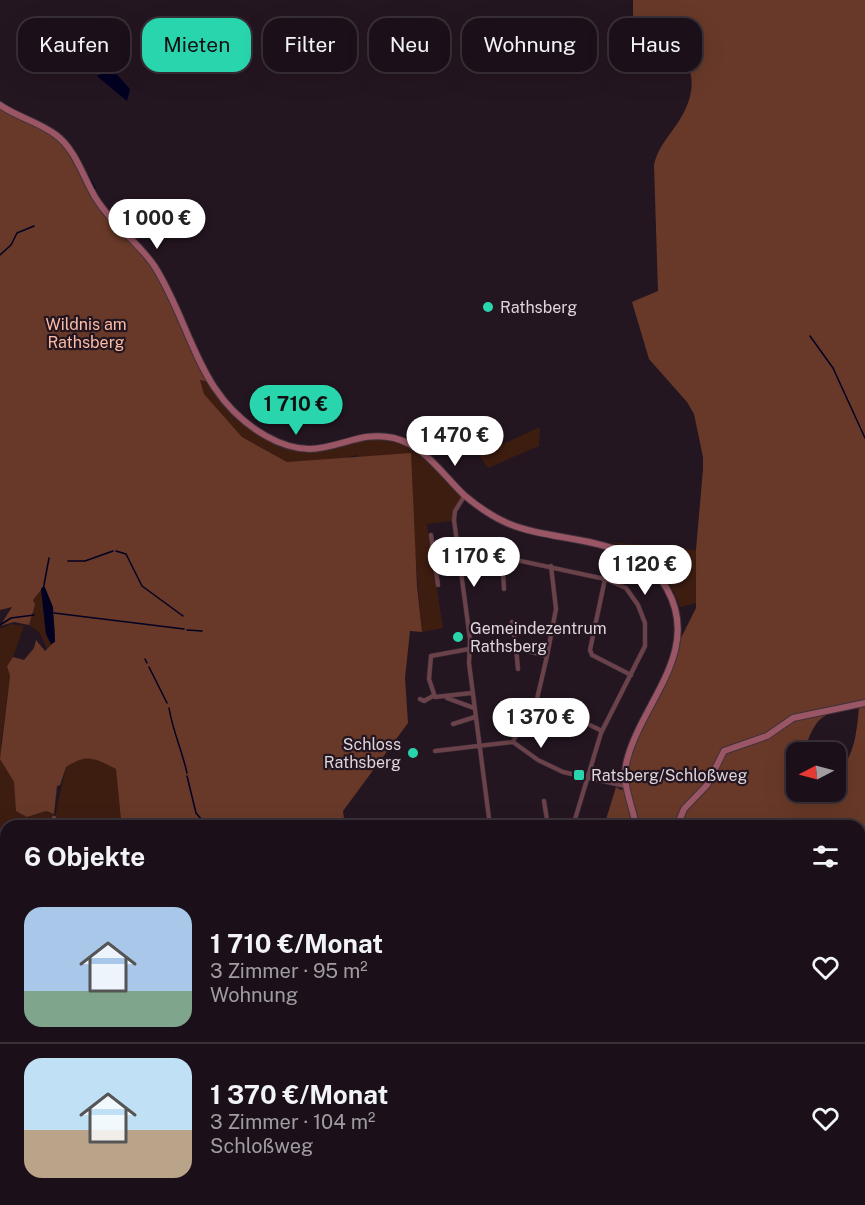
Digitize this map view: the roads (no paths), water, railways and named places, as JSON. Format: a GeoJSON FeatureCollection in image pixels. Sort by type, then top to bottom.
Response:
{"type":"FeatureCollection","features":[{"type":"Feature","properties":{"kind":"street"},"geometry":{"type":"LineString","coordinates":[[0,105],[57,136],[69,149],[99,204],[154,266],[209,382],[222,401],[240,419],[275,441],[304,449],[325,449],[374,437],[395,438],[428,456],[465,495],[487,512],[510,524],[630,555],[650,568],[665,585],[676,612],[675,654],[627,760],[625,786],[634,820]]}},
{"type":"Feature","properties":{"kind":"street"},"geometry":{"type":"LineString","coordinates":[[465,495],[457,507],[454,520],[470,639],[472,693],[489,820]]}},
{"type":"Feature","properties":{"kind":"street"},"geometry":{"type":"LineString","coordinates":[[431,535],[438,585]]}},
{"type":"Feature","properties":{"kind":"street"},"geometry":{"type":"LineString","coordinates":[[502,556],[504,589]]}},
{"type":"Feature","properties":{"kind":"street"},"geometry":{"type":"LineString","coordinates":[[435,558],[502,556],[551,566],[605,579],[626,588],[638,604],[645,623],[645,646],[602,731],[585,777],[575,820]]}},
{"type":"Feature","properties":{"kind":"street"},"geometry":{"type":"LineString","coordinates":[[513,742],[526,714],[537,699],[548,656],[556,609],[551,566]]}},
{"type":"Feature","properties":{"kind":"street"},"geometry":{"type":"LineString","coordinates":[[605,579],[590,650],[592,655],[631,675]]}},
{"type":"Feature","properties":{"kind":"street"},"geometry":{"type":"LineString","coordinates":[[512,622],[518,669]]}},
{"type":"Feature","properties":{"kind":"street"},"geometry":{"type":"LineString","coordinates":[[516,648],[548,656]]}},
{"type":"Feature","properties":{"kind":"street"},"geometry":{"type":"LineString","coordinates":[[433,696],[429,679],[431,656],[469,649]]}},
{"type":"Feature","properties":{"kind":"street"},"geometry":{"type":"LineString","coordinates":[[420,699],[424,701],[433,696],[445,697],[472,693]]}},
{"type":"Feature","properties":{"kind":"street"},"geometry":{"type":"LineString","coordinates":[[445,697],[474,708]]}},
{"type":"Feature","properties":{"kind":"street"},"geometry":{"type":"LineString","coordinates":[[537,699],[602,731]]}},
{"type":"Feature","properties":{"kind":"street"},"geometry":{"type":"LineString","coordinates":[[679,820],[684,809],[707,785],[724,750],[767,736],[793,718],[865,703]]}},
{"type":"Feature","properties":{"kind":"street"},"geometry":{"type":"LineString","coordinates":[[453,724],[475,717]]}},
{"type":"Feature","properties":{"kind":"street"},"geometry":{"type":"LineString","coordinates":[[435,751],[478,744],[513,742],[538,760],[563,772],[625,786]]}},
{"type":"Feature","properties":{"kind":"street"},"geometry":{"type":"LineString","coordinates":[[544,801],[547,820]]}},
{"type":"Feature","properties":{"kind":"water"},"geometry":{"type":"Polygon","coordinates":[[[106,72],[115,72],[130,89],[127,101],[97,76],[106,72]]]}},
{"type":"Feature","properties":{"kind":"water"},"geometry":{"type":"Polygon","coordinates":[[[44,585],[53,607],[55,642],[51,644],[46,634],[41,589],[44,585]]]}},
{"type":"Feature","properties":{"kind":"waterway"},"geometry":{"type":"LineString","coordinates":[[73,148],[85,171]]}},
{"type":"Feature","properties":{"kind":"waterway"},"geometry":{"type":"LineString","coordinates":[[87,175],[95,188]]}},
{"type":"Feature","properties":{"kind":"waterway"},"geometry":{"type":"LineString","coordinates":[[0,255],[11,245],[17,233],[34,226]]}},
{"type":"Feature","properties":{"kind":"waterway"},"geometry":{"type":"LineString","coordinates":[[810,336],[833,368],[865,438]]}},
{"type":"Feature","properties":{"kind":"waterway"},"geometry":{"type":"LineString","coordinates":[[68,561],[85,561],[113,551]]}},
{"type":"Feature","properties":{"kind":"waterway"},"geometry":{"type":"LineString","coordinates":[[116,551],[126,554],[142,586],[183,616]]}},
{"type":"Feature","properties":{"kind":"waterway"},"geometry":{"type":"LineString","coordinates":[[44,585],[49,558]]}},
{"type":"Feature","properties":{"kind":"waterway"},"geometry":{"type":"LineString","coordinates":[[54,613],[184,629]]}},
{"type":"Feature","properties":{"kind":"waterway"},"geometry":{"type":"LineString","coordinates":[[0,625],[11,618],[34,615]]}},
{"type":"Feature","properties":{"kind":"waterway"},"geometry":{"type":"LineString","coordinates":[[187,630],[202,631]]}},
{"type":"Feature","properties":{"kind":"waterway"},"geometry":{"type":"LineString","coordinates":[[145,659],[147,663]]}},
{"type":"Feature","properties":{"kind":"waterway"},"geometry":{"type":"LineString","coordinates":[[149,667],[167,703]]}},
{"type":"Feature","properties":{"kind":"waterway"},"geometry":{"type":"LineString","coordinates":[[169,708],[187,773]]}},
{"type":"Feature","properties":{"kind":"waterway"},"geometry":{"type":"LineString","coordinates":[[187,776],[196,813],[202,820]]}},
{"type":"Feature","properties":{"kind":"place","name":"Rathsberg"},"geometry":{"type":"Point","coordinates":[488,307]}},
{"type":"Feature","properties":{"kind":"place","name":"Gemeindezentrum Rathsberg"},"geometry":{"type":"Point","coordinates":[458,637]}},
{"type":"Feature","properties":{"kind":"place","name":"Schloss Rathsberg"},"geometry":{"type":"Point","coordinates":[413,753]}},
{"type":"Feature","properties":{"kind":"place","name":"Ratsberg/Schloßweg"},"geometry":{"type":"Point","coordinates":[579,775]}},
{"type":"Feature","properties":{"kind":"park label","name":"Wildnis am Rathsberg"},"geometry":{"type":"Point","coordinates":[86,333]}}]}
